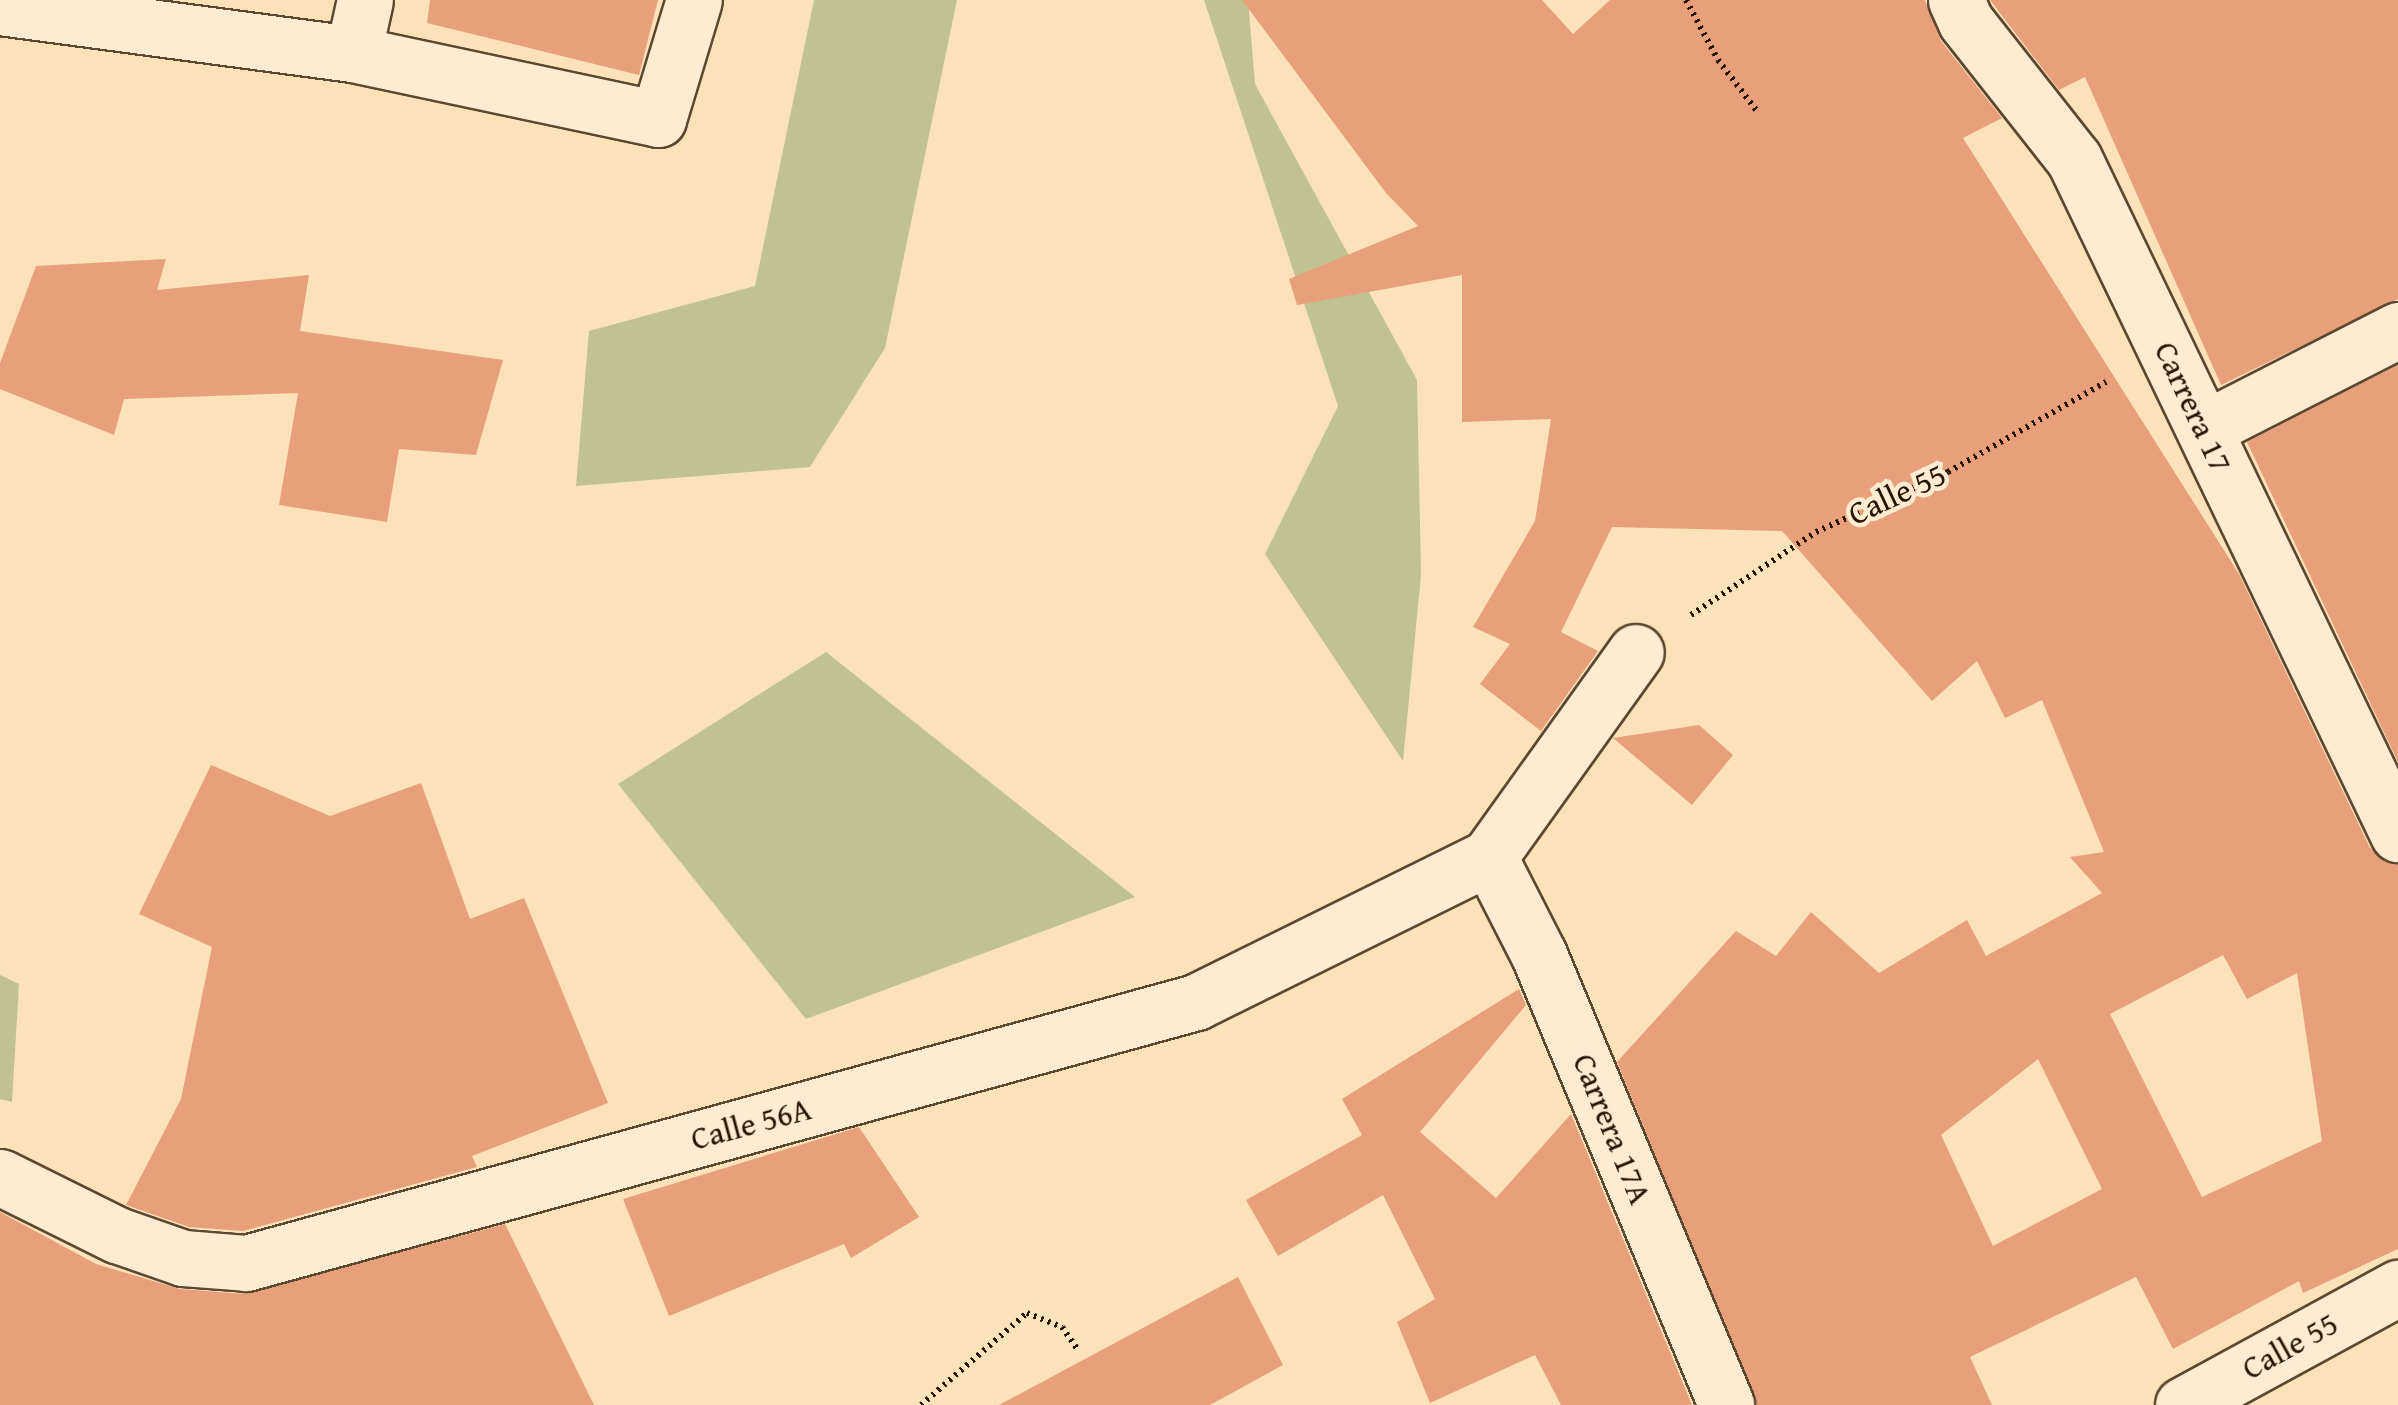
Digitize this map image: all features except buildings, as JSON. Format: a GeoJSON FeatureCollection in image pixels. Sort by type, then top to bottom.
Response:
{"type":"FeatureCollection","features":[{"type":"Feature","properties":{"kind":"street"},"geometry":{"type":"LineString","coordinates":[[352,54],[365,0]]}},
{"type":"Feature","properties":{"kind":"street"},"geometry":{"type":"LineString","coordinates":[[0,6],[352,54],[658,119],[694,0]]}},
{"type":"Feature","properties":{"kind":"street","name":"Carrera 17"},"geometry":{"type":"LineString","coordinates":[[1956,0],[1966,22],[2074,159],[2398,834]]}},
{"type":"Feature","properties":{"kind":"street"},"geometry":{"type":"LineString","coordinates":[[2204,428],[2398,330]]}},
{"type":"Feature","properties":{"kind":"street"},"geometry":{"type":"LineString","coordinates":[[1489,857],[1636,652]]}},
{"type":"Feature","properties":{"kind":"street","name":"Calle 56A"},"geometry":{"type":"LineString","coordinates":[[0,1177],[166,1252],[246,1263],[1196,1002],[1489,857]]}},
{"type":"Feature","properties":{"kind":"street","name":"Carrera 17A"},"geometry":{"type":"LineString","coordinates":[[1489,857],[1540,955],[1726,1405]]}},
{"type":"Feature","properties":{"kind":"street","name":"Calle 55"},"geometry":{"type":"LineString","coordinates":[[2183,1405],[2398,1288]]}},
{"type":"Feature","properties":{"kind":"path"},"geometry":{"type":"LineString","coordinates":[[1686,0],[1718,60],[1757,111]]}},
{"type":"Feature","properties":{"kind":"path","name":"Calle 55"},"geometry":{"type":"LineString","coordinates":[[1636,652],[1816,532],[1948,472],[2166,348]]}},
{"type":"Feature","properties":{"kind":"path"},"geometry":{"type":"LineString","coordinates":[[921,1405],[1027,1312],[1062,1327],[1078,1350]]}},
{"type":"Feature","properties":{"kind":"green space"},"geometry":{"type":"Polygon","coordinates":[[[814,0],[957,0],[885,348],[810,467],[576,486],[589,331],[755,286],[814,0]]]}},
{"type":"Feature","properties":{"kind":"green space"},"geometry":{"type":"Polygon","coordinates":[[[1204,0],[1248,0],[1255,84],[1417,380],[1421,575],[1403,761],[1265,554],[1338,406],[1204,0]]]}},
{"type":"Feature","properties":{"kind":"green space"},"geometry":{"type":"Polygon","coordinates":[[[826,652],[1135,897],[806,1019],[618,784],[826,652]]]}},
{"type":"Feature","properties":{"kind":"green space"},"geometry":{"type":"Polygon","coordinates":[[[0,975],[19,984],[12,1102],[0,1099],[0,975]]]}}]}
